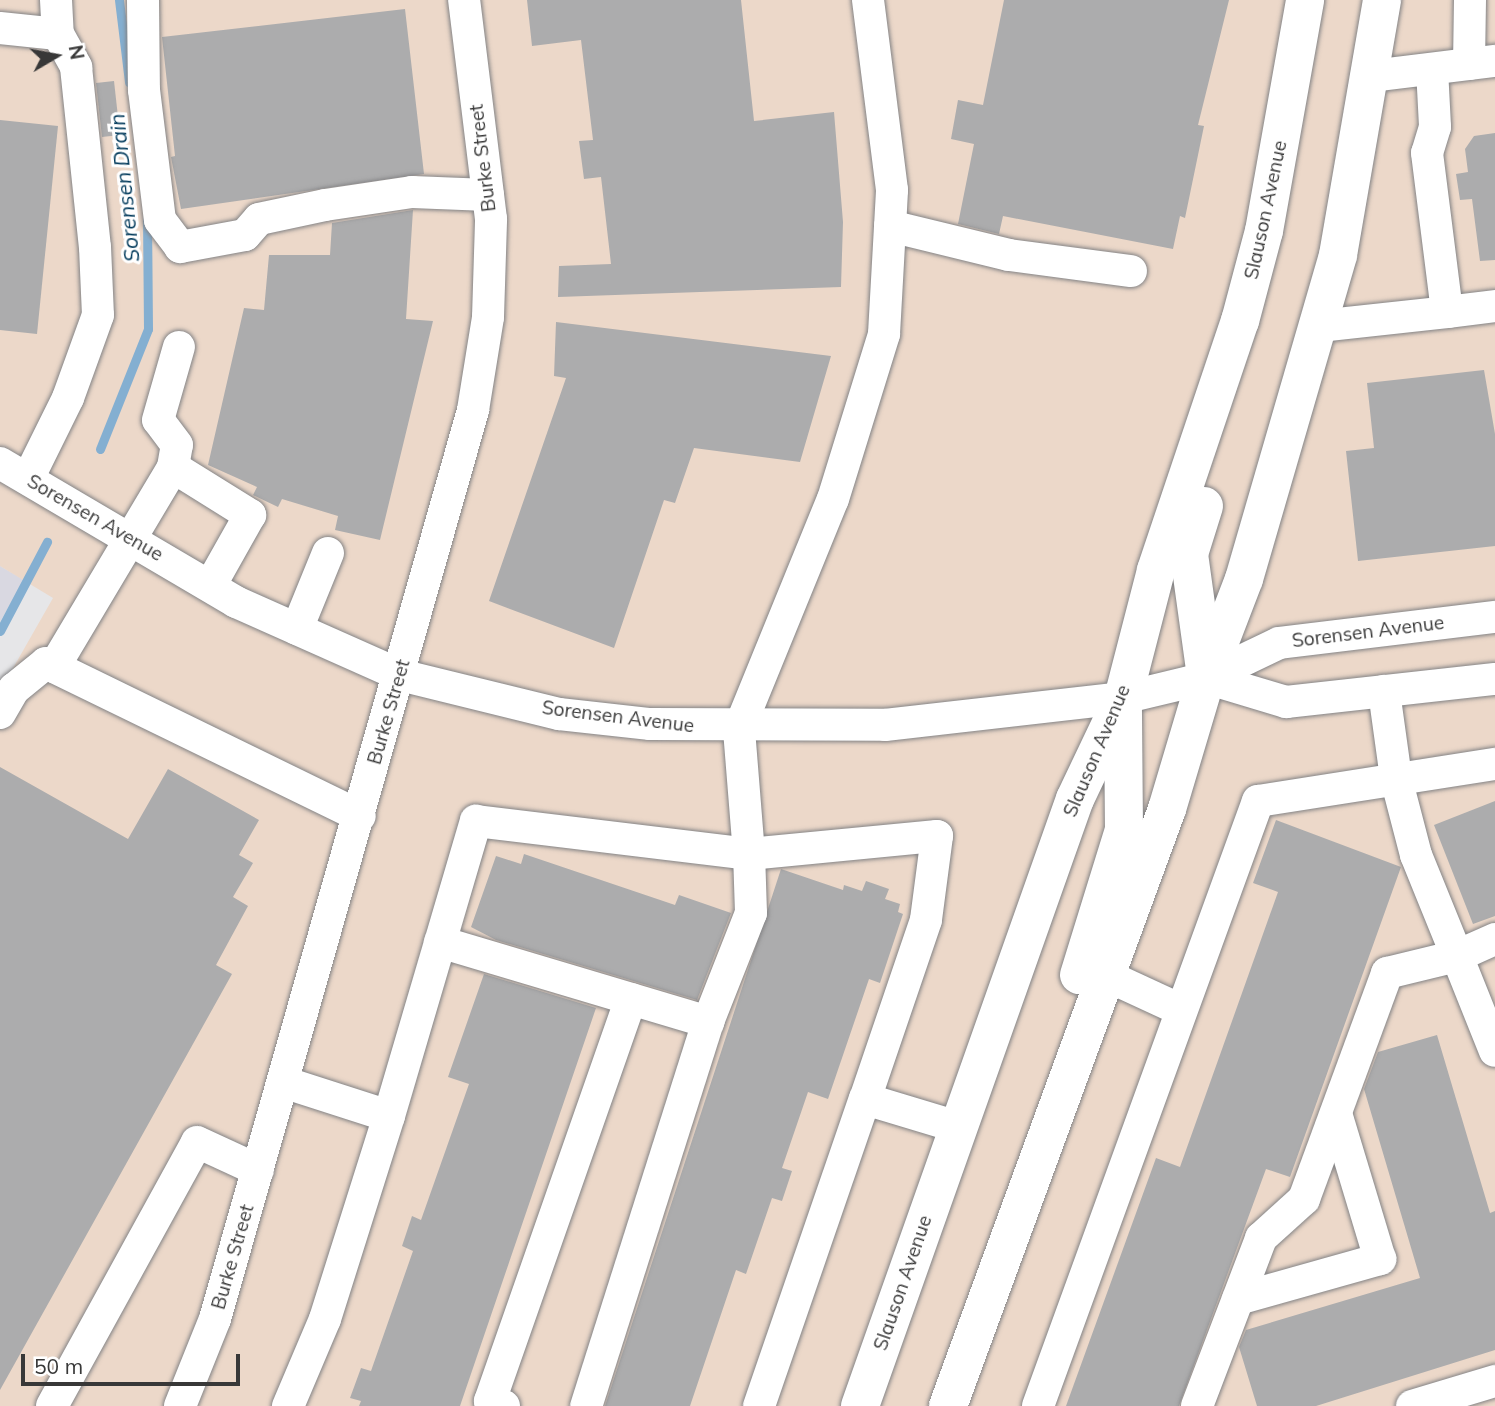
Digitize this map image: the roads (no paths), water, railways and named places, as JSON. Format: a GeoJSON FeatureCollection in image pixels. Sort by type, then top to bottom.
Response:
{"type":"FeatureCollection","features":[{"type":"Feature","properties":{"kind":"main road","name":"Slauson Avenue"},"geometry":{"type":"LineString","coordinates":[[860,1406],[1075,799],[1123,698],[1156,570],[1252,276],[1305,0]]}},
{"type":"Feature","properties":{"kind":"main road"},"geometry":{"type":"LineString","coordinates":[[948,1406],[1103,974],[1167,809],[1206,678],[1244,579],[1319,326],[1372,76],[1382,0]]}},
{"type":"Feature","properties":{"kind":"main road"},"geometry":{"type":"LineString","coordinates":[[1206,678],[1189,554],[1261,322],[1252,276]]}},
{"type":"Feature","properties":{"kind":"main road"},"geometry":{"type":"LineString","coordinates":[[1079,1040],[1068,1016],[1124,830],[1123,698]]}},
{"type":"Feature","properties":{"kind":"street"},"geometry":{"type":"LineString","coordinates":[[28,479],[68,398],[98,315],[76,66],[58,34],[56,0]]}},
{"type":"Feature","properties":{"kind":"street"},"geometry":{"type":"LineString","coordinates":[[143,0],[144,90],[160,220],[180,247],[244,235],[258,219],[325,205],[412,192],[488,195]]}},
{"type":"Feature","properties":{"kind":"street","name":"Burke Street"},"geometry":{"type":"LineString","coordinates":[[180,1406],[215,1319],[360,816],[473,410],[488,317],[488,195],[464,0]]}},
{"type":"Feature","properties":{"kind":"street"},"geometry":{"type":"LineString","coordinates":[[586,1406],[708,1023],[751,913],[749,853],[738,729],[833,499],[884,334],[892,190],[869,0]]}},
{"type":"Feature","properties":{"kind":"street"},"geometry":{"type":"LineString","coordinates":[[1372,76],[1482,63],[1470,0]]}},
{"type":"Feature","properties":{"kind":"street"},"geometry":{"type":"LineString","coordinates":[[0,28],[58,34]]}},
{"type":"Feature","properties":{"kind":"street"},"geometry":{"type":"LineString","coordinates":[[1432,69],[1435,127],[1427,153],[1447,312]]}},
{"type":"Feature","properties":{"kind":"street"},"geometry":{"type":"LineString","coordinates":[[890,226],[1009,256],[1131,271]]}},
{"type":"Feature","properties":{"kind":"street"},"geometry":{"type":"LineString","coordinates":[[1319,326],[1495,306]]}},
{"type":"Feature","properties":{"kind":"street"},"geometry":{"type":"LineString","coordinates":[[54,667],[127,536],[173,467],[177,445],[158,420],[179,347]]}},
{"type":"Feature","properties":{"kind":"street","name":"Sorensen Avenue"},"geometry":{"type":"LineString","coordinates":[[0,463],[210,586],[297,629],[400,675],[559,714],[738,729],[885,725],[1123,698],[1206,678],[1279,643],[1495,617]]}},
{"type":"Feature","properties":{"kind":"street"},"geometry":{"type":"LineString","coordinates":[[173,467],[250,515],[210,586]]}},
{"type":"Feature","properties":{"kind":"street"},"geometry":{"type":"LineString","coordinates":[[297,629],[328,553]]}},
{"type":"Feature","properties":{"kind":"street"},"geometry":{"type":"LineString","coordinates":[[0,713],[14,689],[46,663],[360,816]]}},
{"type":"Feature","properties":{"kind":"street"},"geometry":{"type":"LineString","coordinates":[[1206,678],[1286,702],[1495,679]]}},
{"type":"Feature","properties":{"kind":"street"},"geometry":{"type":"LineString","coordinates":[[1384,691],[1396,778],[1416,855],[1495,1051]]}},
{"type":"Feature","properties":{"kind":"street"},"geometry":{"type":"LineString","coordinates":[[1038,1406],[1258,801],[1495,764]]}},
{"type":"Feature","properties":{"kind":"street"},"geometry":{"type":"LineString","coordinates":[[288,1406],[325,1319],[476,821],[749,853],[937,836],[926,920],[759,1406]]}},
{"type":"Feature","properties":{"kind":"street"},"geometry":{"type":"LineString","coordinates":[[1198,1406],[1261,1238],[1304,1199],[1387,973],[1457,956],[1495,939]]}},
{"type":"Feature","properties":{"kind":"street"},"geometry":{"type":"LineString","coordinates":[[440,942],[708,1023]]}},
{"type":"Feature","properties":{"kind":"street"},"geometry":{"type":"LineString","coordinates":[[1103,974],[1181,1010]]}},
{"type":"Feature","properties":{"kind":"street"},"geometry":{"type":"LineString","coordinates":[[504,1406],[489,1401],[631,999]]}},
{"type":"Feature","properties":{"kind":"street"},"geometry":{"type":"LineString","coordinates":[[283,1082],[388,1116]]}},
{"type":"Feature","properties":{"kind":"street"},"geometry":{"type":"LineString","coordinates":[[865,1098],[958,1127]]}},
{"type":"Feature","properties":{"kind":"street"},"geometry":{"type":"LineString","coordinates":[[1238,1299],[1380,1259],[1336,1113]]}},
{"type":"Feature","properties":{"kind":"street"},"geometry":{"type":"LineString","coordinates":[[52,1406],[197,1142],[258,1170]]}},
{"type":"Feature","properties":{"kind":"street"},"geometry":{"type":"LineString","coordinates":[[1412,1406],[1495,1381]]}},
{"type":"Feature","properties":{"kind":"waterway","name":"Sorensen Drain"},"geometry":{"type":"LineString","coordinates":[[119,0],[129,82]]}},
{"type":"Feature","properties":{"kind":"waterway","name":"Sorensen Drain"},"geometry":{"type":"LineString","coordinates":[[100,449],[148,329],[147,220]]}},
{"type":"Feature","properties":{"kind":"waterway","name":"Sorensen Drain"},"geometry":{"type":"LineString","coordinates":[[0,631],[47,542]]}}]}
